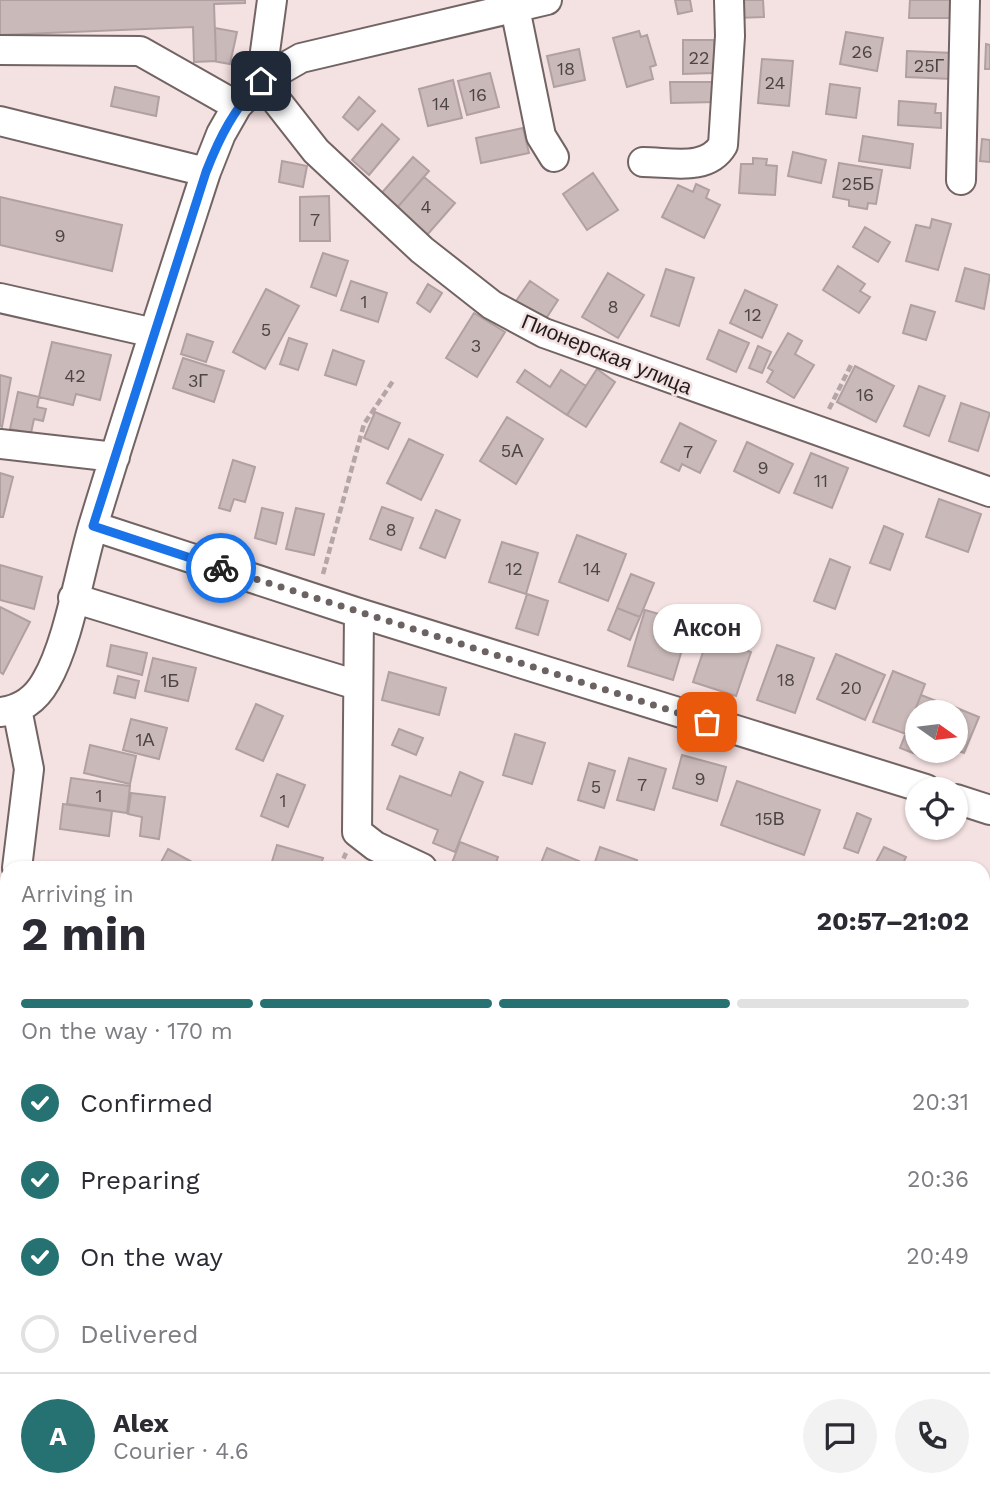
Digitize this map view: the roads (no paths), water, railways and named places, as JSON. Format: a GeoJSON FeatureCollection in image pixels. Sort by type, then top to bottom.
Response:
{"type":"FeatureCollection","features":[{"type":"Feature","properties":{"kind":"street"},"geometry":{"type":"LineString","coordinates":[[261,81],[272,0]]}},
{"type":"Feature","properties":{"kind":"street"},"geometry":{"type":"LineString","coordinates":[[12,861],[29,769],[9,710],[33,700],[47,680],[114,457],[206,172],[220,134],[237,106],[261,81],[301,58],[547,0]]}},
{"type":"Feature","properties":{"kind":"street"},"geometry":{"type":"LineString","coordinates":[[643,162],[703,163],[715,158],[723,145],[730,36],[729,0]]}},
{"type":"Feature","properties":{"kind":"street"},"geometry":{"type":"LineString","coordinates":[[961,180],[965,0]]}},
{"type":"Feature","properties":{"kind":"street"},"geometry":{"type":"LineString","coordinates":[[515,8],[541,136],[554,157]]}},
{"type":"Feature","properties":{"kind":"street"},"geometry":{"type":"LineString","coordinates":[[0,50],[140,51],[237,106]]}},
{"type":"Feature","properties":{"kind":"street","name":"Пионерская улица"},"geometry":{"type":"LineString","coordinates":[[261,81],[316,150],[422,250],[492,305],[544,333],[990,492]]}},
{"type":"Feature","properties":{"kind":"street"},"geometry":{"type":"LineString","coordinates":[[0,121],[206,172]]}},
{"type":"Feature","properties":{"kind":"street"},"geometry":{"type":"LineString","coordinates":[[0,299],[154,333]]}},
{"type":"Feature","properties":{"kind":"street"},"geometry":{"type":"LineString","coordinates":[[0,444],[114,457]]}},
{"type":"Feature","properties":{"kind":"street"},"geometry":{"type":"LineString","coordinates":[[93,526],[359,613],[905,782]]}},
{"type":"Feature","properties":{"kind":"street"},"geometry":{"type":"LineString","coordinates":[[73,598],[358,685]]}},
{"type":"Feature","properties":{"kind":"street"},"geometry":{"type":"LineString","coordinates":[[359,613],[356,832],[374,846],[407,861]]}},
{"type":"Feature","properties":{"kind":"street"},"geometry":{"type":"LineString","coordinates":[[968,803],[990,810]]}},
{"type":"Feature","properties":{"kind":"place","name":"Аксон"},"geometry":{"type":"Point","coordinates":[707,722]}}]}
